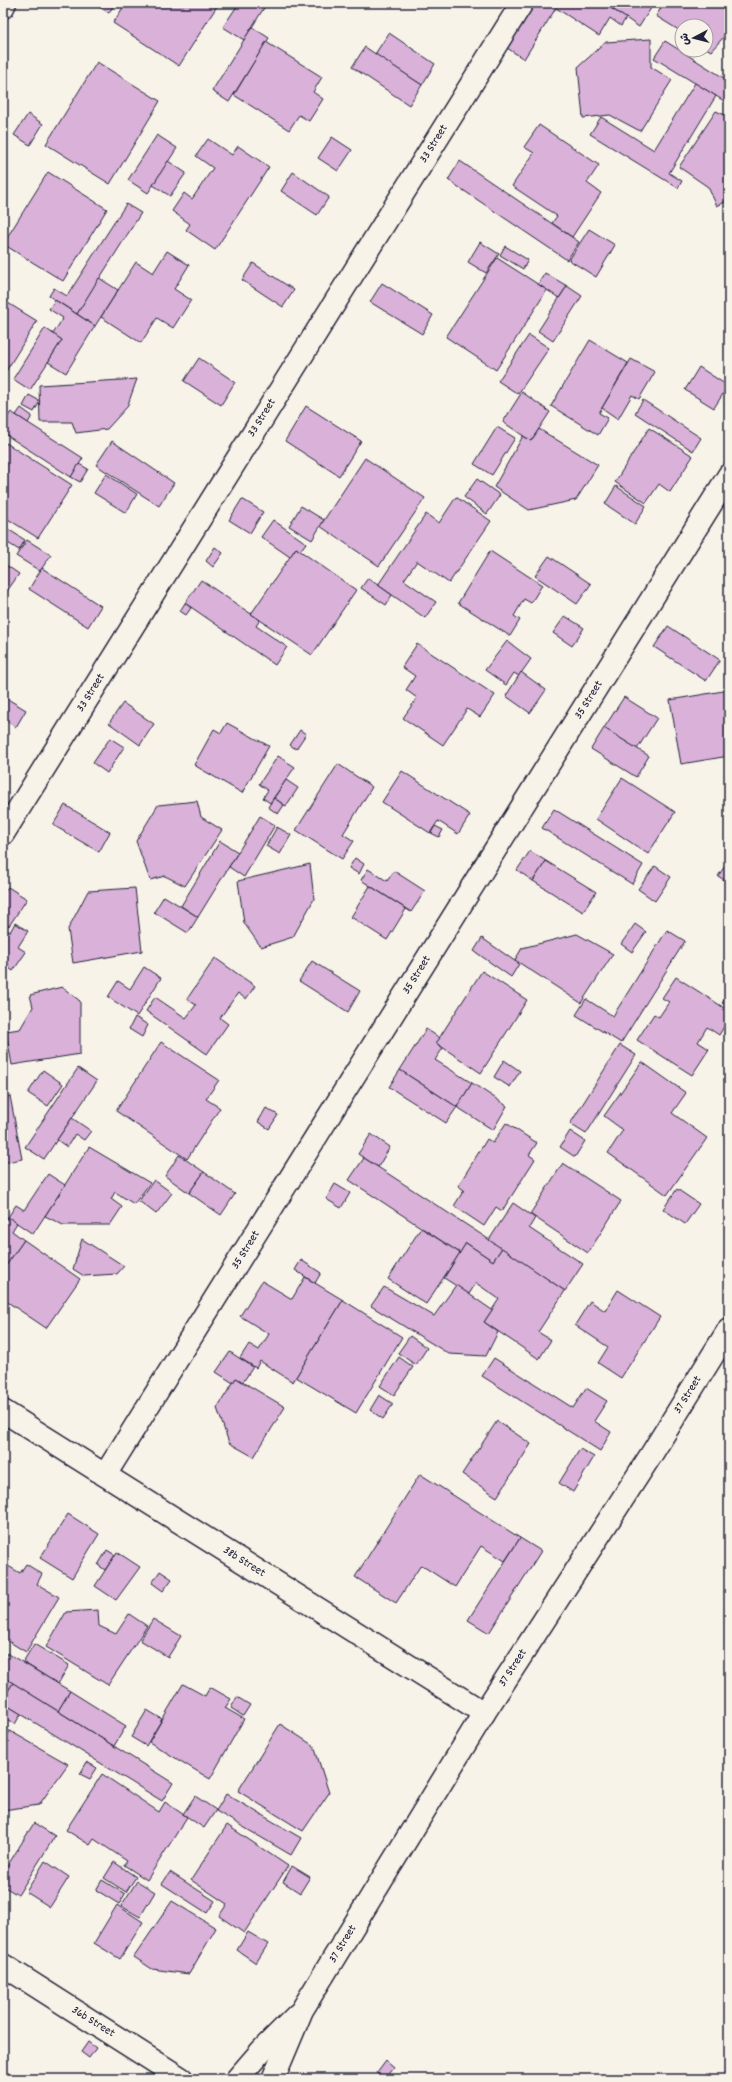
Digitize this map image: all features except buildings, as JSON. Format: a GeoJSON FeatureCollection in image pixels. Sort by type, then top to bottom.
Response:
{"type":"FeatureCollection","features":[{"type":"Feature","properties":{"kind":"street"},"geometry":{"type":"LineString","coordinates":[[3,7],[5,3]]}},
{"type":"Feature","properties":{"kind":"street","name":"33 Street"},"geometry":{"type":"LineString","coordinates":[[3,834],[522,3]]}},
{"type":"Feature","properties":{"kind":"street","name":"35 Street"},"geometry":{"type":"LineString","coordinates":[[105,1475],[729,475]]}},
{"type":"Feature","properties":{"kind":"street","name":"37 Street"},"geometry":{"type":"LineString","coordinates":[[273,2079],[302,2010],[484,1713],[651,1455],[729,1329]]}},
{"type":"Feature","properties":{"kind":"street","name":"38b Street"},"geometry":{"type":"LineString","coordinates":[[3,1412],[484,1713]]}},
{"type":"Feature","properties":{"kind":"street","name":"36b Street"},"geometry":{"type":"LineString","coordinates":[[3,1965],[182,2079]]}},
{"type":"Feature","properties":{"kind":"street","name":"37 Street"},"geometry":{"type":"LineString","coordinates":[[238,2079],[263,2049],[302,2010]]}}]}
